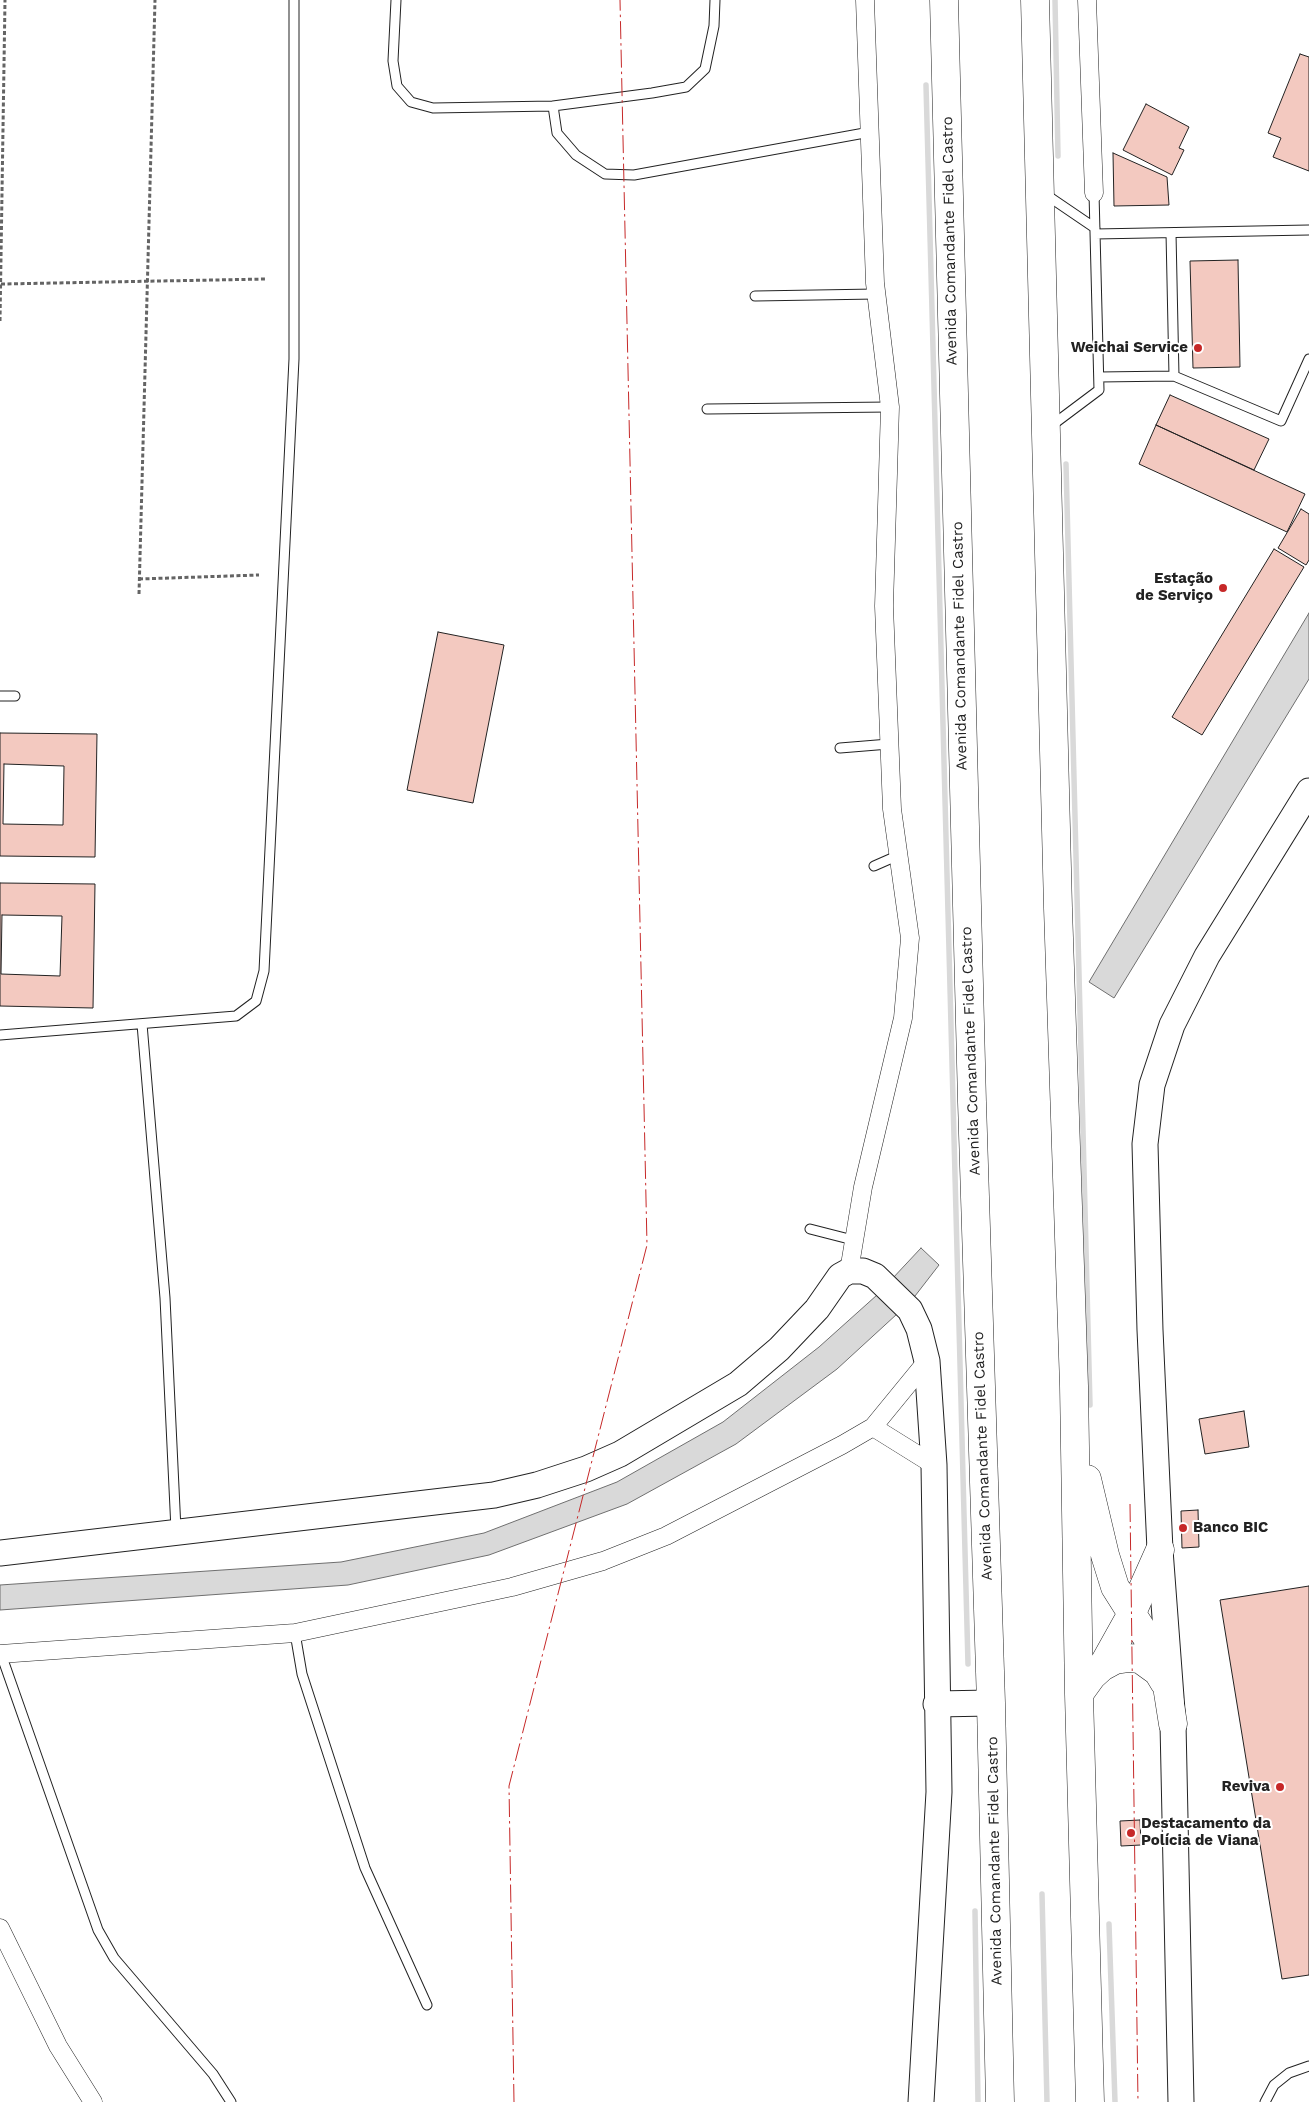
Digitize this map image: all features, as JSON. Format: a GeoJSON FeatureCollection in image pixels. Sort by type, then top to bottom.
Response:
{"type":"FeatureCollection","features":[{"type":"Feature","properties":{"kind":"highway","name":"Avenida Comandante Fidel Castro"},"geometry":{"type":"LineString","coordinates":[[944,0],[972,1102],[991,1702],[1000,2102]]}},
{"type":"Feature","properties":{"kind":"highway"},"geometry":{"type":"LineString","coordinates":[[1035,0],[1058,918],[1074,1386],[1079,1694],[1090,2102]]}},
{"type":"Feature","properties":{"kind":"highway"},"geometry":{"type":"LineString","coordinates":[[1074,1386],[1085,1471],[1105,1555],[1115,1586],[1158,1659],[1167,1686],[1173,1724]]}},
{"type":"Feature","properties":{"kind":"highway"},"geometry":{"type":"LineString","coordinates":[[1079,1694],[1102,1666],[1131,1615],[1160,1550]]}},
{"type":"Feature","properties":{"kind":"highway"},"geometry":{"type":"LineString","coordinates":[[1102,1666],[1116,1660],[1140,1659],[1158,1672],[1167,1686]]}},
{"type":"Feature","properties":{"kind":"street"},"geometry":{"type":"LineString","coordinates":[[850,1271],[853,1240],[863,1186],[903,1018],[910,938],[892,809],[884,606],[890,407],[876,294],[866,0]]}},
{"type":"Feature","properties":{"kind":"street"},"geometry":{"type":"LineString","coordinates":[[1087,0],[1094,193]]}},
{"type":"Feature","properties":{"kind":"street"},"geometry":{"type":"LineString","coordinates":[[1181,2102],[1173,1724],[1160,1550],[1150,1330],[1145,1144],[1152,1085],[1172,1025],[1206,956],[1309,791]]}},
{"type":"Feature","properties":{"kind":"street"},"geometry":{"type":"LineString","coordinates":[[0,1553],[494,1495],[537,1485],[586,1469],[620,1454],[738,1384],[778,1349],[817,1309],[840,1276],[850,1271],[863,1271],[875,1276],[910,1310],[919,1329],[927,1361],[934,1465],[936,1704],[939,1792],[921,2102]]}},
{"type":"Feature","properties":{"kind":"street"},"geometry":{"type":"LineString","coordinates":[[1,1654],[295,1633],[512,1587],[603,1560],[666,1536],[874,1427],[927,1361]]}},
{"type":"Feature","properties":{"kind":"street"},"geometry":{"type":"LineString","coordinates":[[874,1427],[934,1465]]}},
{"type":"Feature","properties":{"kind":"street"},"geometry":{"type":"LineString","coordinates":[[936,1704],[991,1702]]}},
{"type":"Feature","properties":{"kind":"street"},"geometry":{"type":"LineString","coordinates":[[0,1928],[58,2046],[93,2102]]}},
{"type":"Feature","properties":{"kind":"lane"},"geometry":{"type":"LineString","coordinates":[[0,1035],[236,1016],[256,1001],[264,971],[294,359],[294,0]]}},
{"type":"Feature","properties":{"kind":"lane"},"geometry":{"type":"LineString","coordinates":[[396,0],[393,61],[397,86],[411,102],[433,108],[553,106],[652,93],[686,86],[705,69],[714,26],[715,0]]}},
{"type":"Feature","properties":{"kind":"lane"},"geometry":{"type":"LineString","coordinates":[[553,106],[557,133],[576,155],[604,174],[634,175],[870,132]]}},
{"type":"Feature","properties":{"kind":"lane"},"geometry":{"type":"LineString","coordinates":[[1039,190],[1095,231],[1171,233],[1309,230]]}},
{"type":"Feature","properties":{"kind":"lane"},"geometry":{"type":"LineString","coordinates":[[1045,431],[1099,390],[1094,193]]}},
{"type":"Feature","properties":{"kind":"lane"},"geometry":{"type":"LineString","coordinates":[[1171,233],[1174,376]]}},
{"type":"Feature","properties":{"kind":"lane"},"geometry":{"type":"LineString","coordinates":[[755,296],[876,294]]}},
{"type":"Feature","properties":{"kind":"lane"},"geometry":{"type":"LineString","coordinates":[[1099,378],[1174,376],[1281,421],[1309,359]]}},
{"type":"Feature","properties":{"kind":"lane"},"geometry":{"type":"LineString","coordinates":[[706,409],[890,407]]}},
{"type":"Feature","properties":{"kind":"lane"},"geometry":{"type":"LineString","coordinates":[[0,696],[15,696]]}},
{"type":"Feature","properties":{"kind":"lane"},"geometry":{"type":"LineString","coordinates":[[840,748],[889,744]]}},
{"type":"Feature","properties":{"kind":"lane"},"geometry":{"type":"LineString","coordinates":[[874,866],[898,855]]}},
{"type":"Feature","properties":{"kind":"lane"},"geometry":{"type":"LineString","coordinates":[[142,1024],[165,1298],[176,1532]]}},
{"type":"Feature","properties":{"kind":"lane"},"geometry":{"type":"LineString","coordinates":[[810,1229],[853,1240]]}},
{"type":"Feature","properties":{"kind":"lane"},"geometry":{"type":"LineString","coordinates":[[295,1633],[302,1674],[365,1868],[427,2005]]}},
{"type":"Feature","properties":{"kind":"lane"},"geometry":{"type":"LineString","coordinates":[[1,1654],[98,1930],[114,1958],[214,2074],[231,2102]]}},
{"type":"Feature","properties":{"kind":"lane"},"geometry":{"type":"LineString","coordinates":[[1265,2102],[1274,2085],[1288,2073],[1309,2066]]}},
{"type":"Feature","properties":{"kind":"path"},"geometry":{"type":"LineString","coordinates":[[0,321],[5,0]]}},
{"type":"Feature","properties":{"kind":"path"},"geometry":{"type":"LineString","coordinates":[[139,594],[155,0]]}},
{"type":"Feature","properties":{"kind":"path"},"geometry":{"type":"LineString","coordinates":[[1,284],[267,279]]}},
{"type":"Feature","properties":{"kind":"path"},"geometry":{"type":"LineString","coordinates":[[139,579],[259,575]]}},
{"type":"Feature","properties":{"kind":"shaded area"},"geometry":{"type":"Polygon","coordinates":[[[1309,613],[1309,679],[1114,998],[1089,982],[1309,613]]]}},
{"type":"Feature","properties":{"kind":"shaded area"},"geometry":{"type":"Polygon","coordinates":[[[921,1248],[939,1265],[915,1296],[837,1369],[736,1444],[627,1504],[489,1555],[348,1585],[0,1610],[0,1585],[341,1562],[484,1533],[617,1482],[723,1422],[819,1347],[877,1295],[921,1248]]]}},
{"type":"Feature","properties":{"kind":"building"},"geometry":{"type":"Polygon","coordinates":[[[1300,54],[1309,57],[1309,171],[1273,157],[1281,138],[1268,133],[1300,54]]]}},
{"type":"Feature","properties":{"kind":"building"},"geometry":{"type":"Polygon","coordinates":[[[1146,104],[1189,127],[1179,148],[1184,150],[1172,175],[1123,150],[1146,104]]]}},
{"type":"Feature","properties":{"kind":"building"},"geometry":{"type":"Polygon","coordinates":[[[1113,153],[1167,177],[1169,205],[1114,206],[1113,153]]]}},
{"type":"Feature","properties":{"kind":"building"},"geometry":{"type":"Polygon","coordinates":[[[1238,260],[1240,367],[1193,368],[1190,261],[1238,260]]]}},
{"type":"Feature","properties":{"kind":"building"},"geometry":{"type":"Polygon","coordinates":[[[1170,395],[1269,439],[1254,470],[1156,425],[1170,395]]]}},
{"type":"Feature","properties":{"kind":"building"},"geometry":{"type":"Polygon","coordinates":[[[1156,425],[1305,494],[1287,532],[1139,464],[1156,425]]]}},
{"type":"Feature","properties":{"kind":"building"},"geometry":{"type":"Polygon","coordinates":[[[1301,509],[1309,514],[1309,560],[1306,565],[1278,548],[1301,509]]]}},
{"type":"Feature","properties":{"kind":"building"},"geometry":{"type":"Polygon","coordinates":[[[1274,549],[1304,567],[1202,735],[1172,717],[1274,549]]]}},
{"type":"Feature","properties":{"kind":"building"},"geometry":{"type":"Polygon","coordinates":[[[438,632],[504,645],[473,803],[407,790],[438,632]]]}},
{"type":"Feature","properties":{"kind":"building"},"geometry":{"type":"Polygon","coordinates":[[[0,733],[97,734],[95,857],[0,856],[0,733]],[[4,764],[3,824],[63,825],[64,766],[4,764]]]}},
{"type":"Feature","properties":{"kind":"building"},"geometry":{"type":"Polygon","coordinates":[[[0,883],[95,884],[93,1008],[0,1006],[0,883]],[[2,915],[1,974],[60,976],[62,916],[2,915]]]}},
{"type":"Feature","properties":{"kind":"building"},"geometry":{"type":"Polygon","coordinates":[[[1244,1411],[1249,1447],[1205,1454],[1199,1419],[1244,1411]]]}},
{"type":"Feature","properties":{"kind":"building"},"geometry":{"type":"Polygon","coordinates":[[[1198,1510],[1199,1547],[1182,1548],[1181,1511],[1198,1510]]]}},
{"type":"Feature","properties":{"kind":"building","name":"Reviva"},"geometry":{"type":"Polygon","coordinates":[[[1309,1586],[1309,1975],[1282,1979],[1220,1600],[1309,1586]]]}},
{"type":"Feature","properties":{"kind":"building","name":"Destacamento da Polícia de Viana"},"geometry":{"type":"Polygon","coordinates":[[[1140,1820],[1141,1845],[1121,1846],[1120,1821],[1140,1820]]]}},
{"type":"Feature","properties":{"kind":"waterway"},"geometry":{"type":"LineString","coordinates":[[1055,0],[1058,156]]}},
{"type":"Feature","properties":{"kind":"waterway"},"geometry":{"type":"LineString","coordinates":[[926,85],[968,1664]]}},
{"type":"Feature","properties":{"kind":"waterway"},"geometry":{"type":"LineString","coordinates":[[1066,464],[1090,1405]]}},
{"type":"Feature","properties":{"kind":"waterway"},"geometry":{"type":"LineString","coordinates":[[1042,1894],[1047,2102]]}},
{"type":"Feature","properties":{"kind":"waterway"},"geometry":{"type":"LineString","coordinates":[[975,1911],[978,2102]]}},
{"type":"Feature","properties":{"kind":"waterway"},"geometry":{"type":"LineString","coordinates":[[1109,1924],[1115,2102]]}},
{"type":"Feature","properties":{"kind":"power"},"geometry":{"type":"LineString","coordinates":[[514,2102],[509,1786],[647,1245],[620,0]]}},
{"type":"Feature","properties":{"kind":"power"},"geometry":{"type":"LineString","coordinates":[[1130,1504],[1138,2102]]}},
{"type":"Feature","properties":{"kind":"place","name":"Weichai Service"},"geometry":{"type":"Point","coordinates":[1198,348]}},
{"type":"Feature","properties":{"kind":"place","name":"Estação de Serviço"},"geometry":{"type":"Point","coordinates":[1223,588]}},
{"type":"Feature","properties":{"kind":"place","name":"Banco BIC"},"geometry":{"type":"Point","coordinates":[1183,1528]}},
{"type":"Feature","properties":{"kind":"place","name":"Reviva"},"geometry":{"type":"Point","coordinates":[1280,1787]}},
{"type":"Feature","properties":{"kind":"place","name":"Destacamento da Polícia de Viana"},"geometry":{"type":"Point","coordinates":[1131,1833]}}]}
